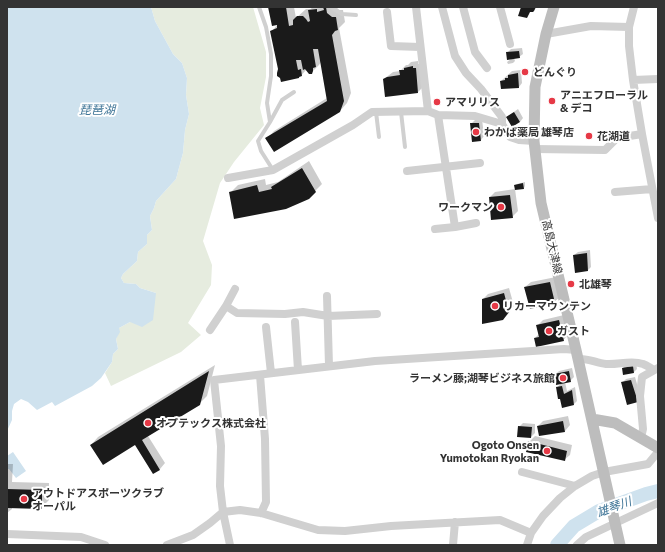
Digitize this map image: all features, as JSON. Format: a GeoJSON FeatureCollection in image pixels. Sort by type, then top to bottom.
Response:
{"type":"FeatureCollection","features":[{"type":"Feature","properties":{"kind":"main road","name":"高島大津線"},"geometry":{"type":"LineString","coordinates":[[554,7],[546,34],[535,87],[534,145],[541,203],[615,521]]}},
{"type":"Feature","properties":{"kind":"main road"},"geometry":{"type":"LineString","coordinates":[[592,419],[615,423],[658,448]]}},
{"type":"Feature","properties":{"kind":"main road"},"geometry":{"type":"LineString","coordinates":[[615,521],[620,545]]}},
{"type":"Feature","properties":{"kind":"street"},"geometry":{"type":"LineString","coordinates":[[416,7],[428,111]]}},
{"type":"Feature","properties":{"kind":"street"},"geometry":{"type":"LineString","coordinates":[[442,7],[455,56],[466,73],[481,89],[502,117],[502,124],[510,137],[534,145],[605,150],[617,138],[642,134]]}},
{"type":"Feature","properties":{"kind":"street"},"geometry":{"type":"LineString","coordinates":[[456,7],[464,7],[475,52],[487,68]]}},
{"type":"Feature","properties":{"kind":"street"},"geometry":{"type":"LineString","coordinates":[[500,7],[510,44]]}},
{"type":"Feature","properties":{"kind":"street"},"geometry":{"type":"LineString","coordinates":[[634,7],[629,27],[628,46],[632,80],[658,216]]}},
{"type":"Feature","properties":{"kind":"street"},"geometry":{"type":"LineString","coordinates":[[387,12],[390,46],[420,47]]}},
{"type":"Feature","properties":{"kind":"street"},"geometry":{"type":"LineString","coordinates":[[546,34],[590,26],[629,27]]}},
{"type":"Feature","properties":{"kind":"street"},"geometry":{"type":"LineString","coordinates":[[632,80],[658,80]]}},
{"type":"Feature","properties":{"kind":"street"},"geometry":{"type":"LineString","coordinates":[[228,178],[273,170],[353,125],[372,112],[428,111],[438,115],[475,116],[502,124]]}},
{"type":"Feature","properties":{"kind":"street"},"geometry":{"type":"LineString","coordinates":[[438,115],[455,227]]}},
{"type":"Feature","properties":{"kind":"street"},"geometry":{"type":"LineString","coordinates":[[407,171],[480,163]]}},
{"type":"Feature","properties":{"kind":"street"},"geometry":{"type":"LineString","coordinates":[[615,192],[652,189]]}},
{"type":"Feature","properties":{"kind":"street"},"geometry":{"type":"LineString","coordinates":[[435,228],[455,227],[476,223]]}},
{"type":"Feature","properties":{"kind":"street"},"geometry":{"type":"LineString","coordinates":[[210,330],[235,289]]}},
{"type":"Feature","properties":{"kind":"street"},"geometry":{"type":"LineString","coordinates":[[327,296],[329,366]]}},
{"type":"Feature","properties":{"kind":"street"},"geometry":{"type":"LineString","coordinates":[[226,306],[237,313],[285,314],[303,312],[328,316],[378,314]]}},
{"type":"Feature","properties":{"kind":"street"},"geometry":{"type":"LineString","coordinates":[[296,322],[298,370]]}},
{"type":"Feature","properties":{"kind":"street"},"geometry":{"type":"LineString","coordinates":[[266,327],[271,373]]}},
{"type":"Feature","properties":{"kind":"street"},"geometry":{"type":"LineString","coordinates":[[230,545],[223,512],[220,486],[221,446],[214,380],[383,360],[564,349],[585,359],[607,364],[634,362],[656,369]]}},
{"type":"Feature","properties":{"kind":"street"},"geometry":{"type":"LineString","coordinates":[[641,438],[643,429],[640,396],[642,377],[656,369]]}},
{"type":"Feature","properties":{"kind":"street"},"geometry":{"type":"LineString","coordinates":[[260,375],[265,439],[266,502],[261,512]]}},
{"type":"Feature","properties":{"kind":"street"},"geometry":{"type":"LineString","coordinates":[[527,545],[531,533],[543,516],[560,498],[575,486],[592,476],[604,472],[648,464],[658,452]]}},
{"type":"Feature","properties":{"kind":"street"},"geometry":{"type":"LineString","coordinates":[[522,472],[575,486]]}},
{"type":"Feature","properties":{"kind":"street"},"geometry":{"type":"LineString","coordinates":[[577,545],[586,537],[615,521],[658,503]]}},
{"type":"Feature","properties":{"kind":"street"},"geometry":{"type":"LineString","coordinates":[[167,545],[193,535],[223,512],[240,510],[261,512],[318,530],[345,531],[391,526],[500,520],[531,533]]}},
{"type":"Feature","properties":{"kind":"street"},"geometry":{"type":"LineString","coordinates":[[453,545],[455,522]]}},
{"type":"Feature","properties":{"kind":"street"},"geometry":{"type":"LineString","coordinates":[[7,534],[81,538],[91,543],[105,545]]}},
{"type":"Feature","properties":{"kind":"lane"},"geometry":{"type":"LineString","coordinates":[[259,7],[266,27],[271,54],[271,76],[267,103],[270,122]]}},
{"type":"Feature","properties":{"kind":"lane"},"geometry":{"type":"LineString","coordinates":[[332,7],[342,14],[356,15]]}},
{"type":"Feature","properties":{"kind":"lane"},"geometry":{"type":"LineString","coordinates":[[273,170],[261,151],[258,141],[282,100],[294,92]]}},
{"type":"Feature","properties":{"kind":"lane"},"geometry":{"type":"LineString","coordinates":[[376,112],[379,137]]}},
{"type":"Feature","properties":{"kind":"lane"},"geometry":{"type":"LineString","coordinates":[[401,112],[405,147]]}},
{"type":"Feature","properties":{"kind":"shaded area"},"geometry":{"type":"Polygon","coordinates":[[[151,7],[253,7],[266,52],[266,77],[260,108],[264,125],[234,162],[220,183],[203,241],[212,265],[211,285],[188,323],[201,335],[181,352],[111,386],[105,373],[112,362],[113,354],[118,349],[116,339],[119,328],[130,322],[156,293],[140,288],[136,284],[124,283],[121,278],[123,274],[137,261],[138,252],[147,244],[147,235],[152,230],[150,216],[156,201],[176,179],[183,153],[185,130],[189,114],[186,95],[187,78],[182,63],[173,54],[155,21],[151,7]]]}},
{"type":"Feature","properties":{"kind":"water","name":"琵琶湖"},"geometry":{"type":"Polygon","coordinates":[[[7,7],[151,7],[155,21],[173,54],[182,63],[187,78],[186,95],[189,114],[185,130],[183,153],[176,179],[156,201],[150,216],[152,230],[147,235],[147,244],[138,252],[137,261],[123,274],[121,278],[124,283],[136,284],[140,288],[156,293],[153,320],[142,327],[130,322],[119,328],[120,332],[116,339],[118,349],[113,354],[112,362],[101,378],[92,386],[55,406],[52,402],[37,410],[28,402],[21,399],[14,404],[12,420],[7,431],[7,7]]]}},
{"type":"Feature","properties":{"kind":"water"},"geometry":{"type":"Polygon","coordinates":[[[13,452],[26,471],[16,478],[9,469],[7,469],[7,456],[13,452]]]}},
{"type":"Feature","properties":{"kind":"building"},"geometry":{"type":"Polygon","coordinates":[[[268,7],[286,7],[289,26],[293,25],[293,20],[297,16],[303,16],[308,22],[310,21],[308,10],[317,9],[317,12],[324,10],[323,7],[326,7],[327,13],[332,17],[336,17],[338,30],[332,35],[344,101],[340,112],[274,152],[265,138],[327,101],[318,49],[313,49],[316,67],[313,68],[312,74],[309,74],[305,69],[303,70],[301,60],[296,60],[298,70],[301,69],[302,76],[281,82],[280,78],[277,76],[278,69],[270,31],[277,28],[277,25],[272,26],[268,7]]]}},
{"type":"Feature","properties":{"kind":"building"},"geometry":{"type":"Polygon","coordinates":[[[521,7],[536,7],[533,12],[530,12],[527,18],[518,16],[521,7]]]}},
{"type":"Feature","properties":{"kind":"building"},"geometry":{"type":"Polygon","coordinates":[[[519,51],[520,58],[507,60],[506,52],[519,51]]]}},
{"type":"Feature","properties":{"kind":"building"},"geometry":{"type":"Polygon","coordinates":[[[413,66],[413,68],[416,68],[418,93],[385,97],[383,79],[400,75],[399,70],[404,70],[404,68],[413,66]]]}},
{"type":"Feature","properties":{"kind":"building"},"geometry":{"type":"Polygon","coordinates":[[[518,73],[519,88],[501,89],[500,81],[508,78],[508,75],[518,73]]]}},
{"type":"Feature","properties":{"kind":"building"},"geometry":{"type":"Polygon","coordinates":[[[514,112],[520,122],[512,127],[506,117],[514,112]]]}},
{"type":"Feature","properties":{"kind":"building","name":"わかば薬局 雄琴店"},"geometry":{"type":"Polygon","coordinates":[[[470,123],[479,123],[481,141],[472,142],[470,123]]]}},
{"type":"Feature","properties":{"kind":"building"},"geometry":{"type":"Polygon","coordinates":[[[302,168],[316,192],[309,199],[286,209],[234,219],[229,192],[257,185],[259,192],[272,189],[271,187],[302,168]]]}},
{"type":"Feature","properties":{"kind":"building"},"geometry":{"type":"Polygon","coordinates":[[[523,183],[524,189],[515,190],[514,185],[523,183]]]}},
{"type":"Feature","properties":{"kind":"building","name":"ワークマン"},"geometry":{"type":"Polygon","coordinates":[[[510,195],[513,218],[491,220],[489,197],[510,195]]]}},
{"type":"Feature","properties":{"kind":"building"},"geometry":{"type":"Polygon","coordinates":[[[587,253],[588,271],[575,273],[573,255],[587,253]]]}},
{"type":"Feature","properties":{"kind":"building"},"geometry":{"type":"Polygon","coordinates":[[[550,282],[555,303],[530,309],[524,287],[550,282]]]}},
{"type":"Feature","properties":{"kind":"building","name":"リカーマウンテン"},"geometry":{"type":"Polygon","coordinates":[[[504,293],[509,312],[503,320],[482,324],[482,299],[504,293]]]}},
{"type":"Feature","properties":{"kind":"building","name":"ガスト"},"geometry":{"type":"Polygon","coordinates":[[[559,320],[564,341],[536,347],[534,338],[539,337],[536,325],[559,320]]]}},
{"type":"Feature","properties":{"kind":"building"},"geometry":{"type":"Polygon","coordinates":[[[633,366],[634,373],[623,375],[622,368],[633,366]]]}},
{"type":"Feature","properties":{"kind":"building","name":"オプテックス株式会社"},"geometry":{"type":"Polygon","coordinates":[[[209,371],[200,405],[142,440],[160,470],[153,474],[135,445],[103,465],[90,445],[209,371]]]}},
{"type":"Feature","properties":{"kind":"building"},"geometry":{"type":"Polygon","coordinates":[[[569,371],[571,382],[556,385],[554,374],[569,371]]]}},
{"type":"Feature","properties":{"kind":"building"},"geometry":{"type":"Polygon","coordinates":[[[631,380],[638,402],[627,405],[621,382],[631,380]]]}},
{"type":"Feature","properties":{"kind":"building"},"geometry":{"type":"Polygon","coordinates":[[[562,386],[564,394],[572,390],[574,405],[562,408],[560,399],[558,399],[556,387],[562,386]]]}},
{"type":"Feature","properties":{"kind":"building"},"geometry":{"type":"Polygon","coordinates":[[[563,421],[565,432],[539,436],[537,426],[563,421]]]}},
{"type":"Feature","properties":{"kind":"building"},"geometry":{"type":"Polygon","coordinates":[[[518,426],[532,427],[531,438],[517,437],[518,426]]]}},
{"type":"Feature","properties":{"kind":"building","name":"Ogoto Onsen Yumotokan Ryokan"},"geometry":{"type":"Polygon","coordinates":[[[528,441],[567,451],[565,461],[526,452],[528,441]]]}},
{"type":"Feature","properties":{"kind":"building","name":"アウトドアスポーツクラブ オーパル"},"geometry":{"type":"Polygon","coordinates":[[[7,489],[42,490],[42,509],[7,508],[7,489]]]}},
{"type":"Feature","properties":{"kind":"waterway","name":"雄琴川"},"geometry":{"type":"LineString","coordinates":[[557,545],[574,526],[599,511],[658,491]]}},
{"type":"Feature","properties":{"kind":"place","name":"どんぐり"},"geometry":{"type":"Point","coordinates":[525,72]}},
{"type":"Feature","properties":{"kind":"place","name":"アニエフローラル & デコ"},"geometry":{"type":"Point","coordinates":[552,101]}},
{"type":"Feature","properties":{"kind":"place","name":"アマリリス"},"geometry":{"type":"Point","coordinates":[437,102]}},
{"type":"Feature","properties":{"kind":"place","name":"わかば薬局 雄琴店"},"geometry":{"type":"Point","coordinates":[476,132]}},
{"type":"Feature","properties":{"kind":"place","name":"花湖道"},"geometry":{"type":"Point","coordinates":[589,136]}},
{"type":"Feature","properties":{"kind":"place","name":"ワークマン"},"geometry":{"type":"Point","coordinates":[501,207]}},
{"type":"Feature","properties":{"kind":"place","name":"北雄琴"},"geometry":{"type":"Point","coordinates":[571,284]}},
{"type":"Feature","properties":{"kind":"place","name":"リカーマウンテン"},"geometry":{"type":"Point","coordinates":[495,306]}},
{"type":"Feature","properties":{"kind":"place","name":"ガスト"},"geometry":{"type":"Point","coordinates":[549,331]}},
{"type":"Feature","properties":{"kind":"place","name":"ラーメン藤;湖琴ビジネス旅館"},"geometry":{"type":"Point","coordinates":[563,378]}},
{"type":"Feature","properties":{"kind":"place","name":"オプテックス株式会社"},"geometry":{"type":"Point","coordinates":[148,423]}},
{"type":"Feature","properties":{"kind":"place","name":"Ogoto Onsen Yumotokan Ryokan"},"geometry":{"type":"Point","coordinates":[547,451]}},
{"type":"Feature","properties":{"kind":"place","name":"アウトドアスポーツクラブ オーパル"},"geometry":{"type":"Point","coordinates":[24,499]}}]}
